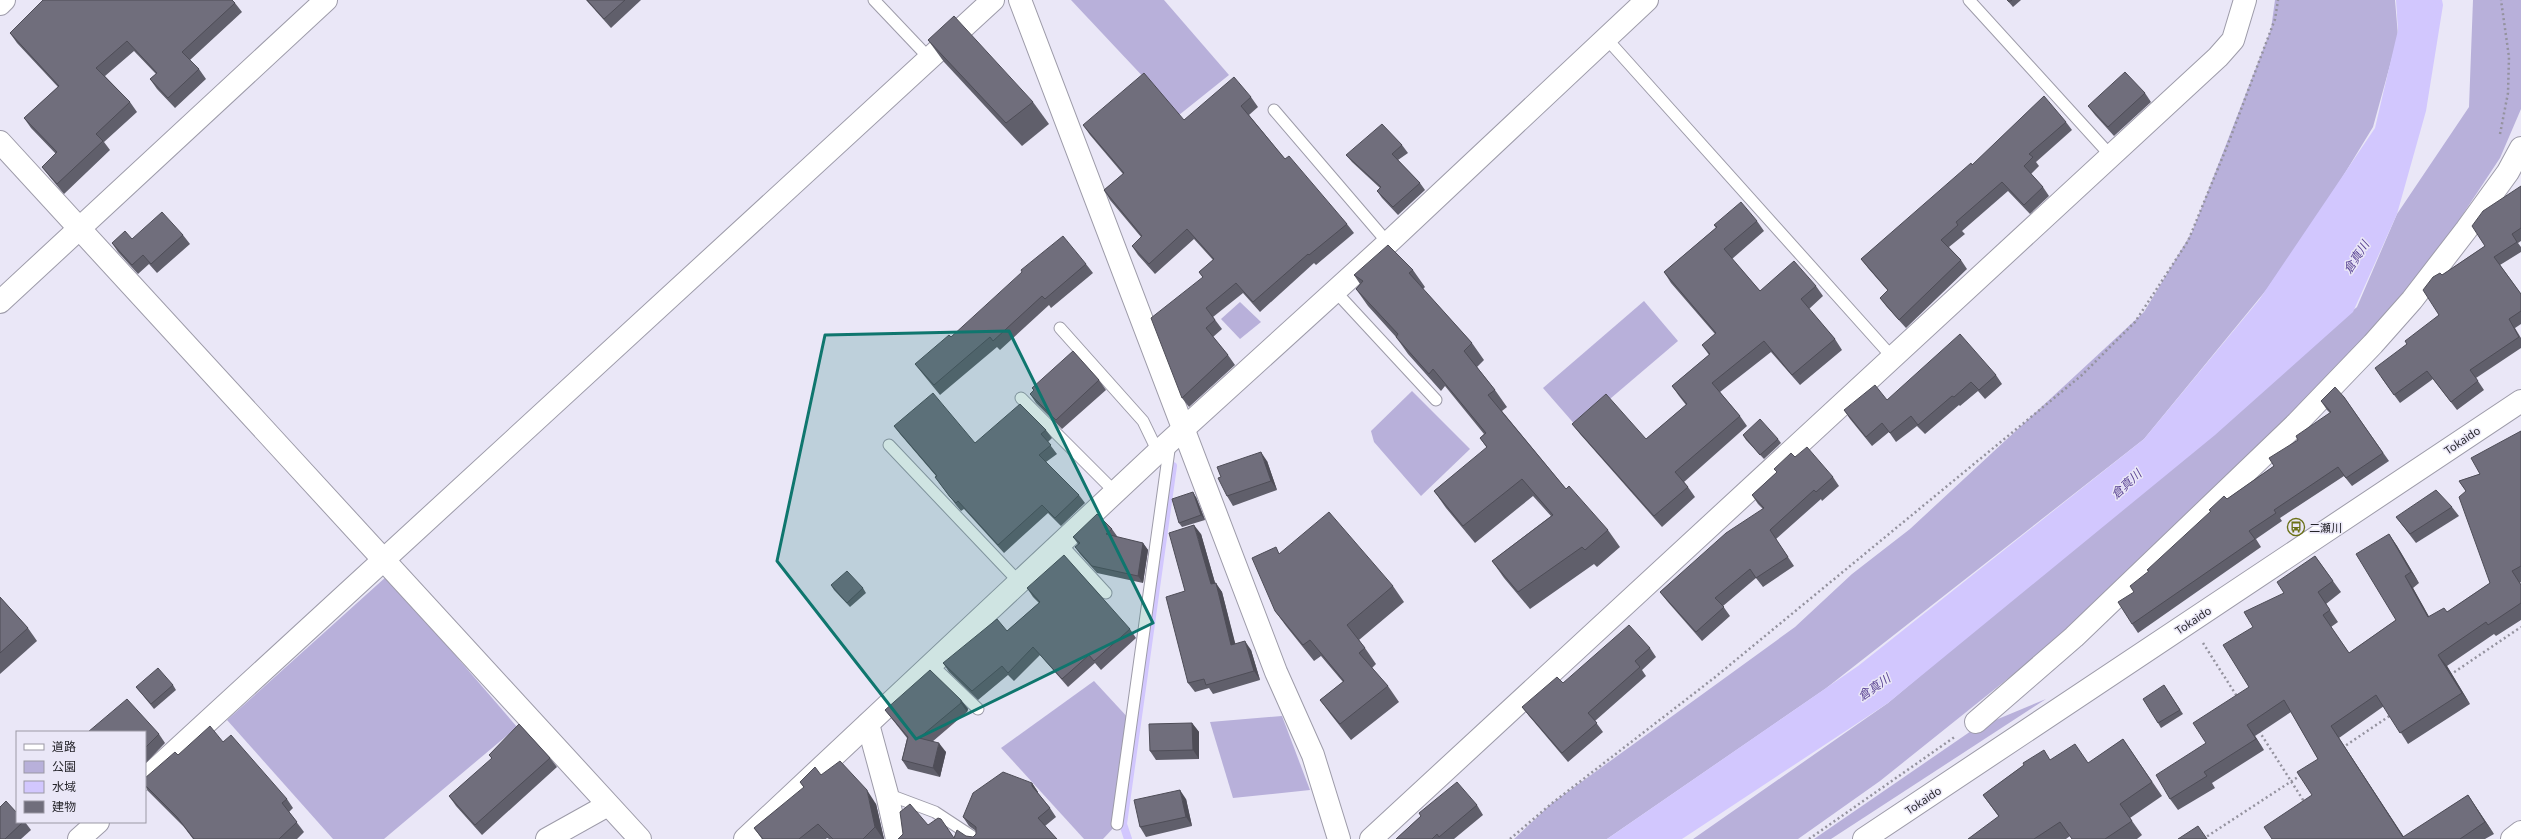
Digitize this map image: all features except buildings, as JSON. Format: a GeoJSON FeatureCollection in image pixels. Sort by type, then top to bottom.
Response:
{"type":"FeatureCollection","features":[{"type":"Feature","properties":{"kind":"street"},"geometry":{"type":"LineString","coordinates":[[0,4],[4,0]]}},
{"type":"Feature","properties":{"kind":"street"},"geometry":{"type":"LineString","coordinates":[[0,302],[326,0]]}},
{"type":"Feature","properties":{"kind":"street"},"geometry":{"type":"LineString","coordinates":[[146,778],[993,0]]}},
{"type":"Feature","properties":{"kind":"street"},"geometry":{"type":"LineString","coordinates":[[1020,0],[1170,440],[1313,755],[1339,839]]}},
{"type":"Feature","properties":{"kind":"street"},"geometry":{"type":"LineString","coordinates":[[745,839],[1114,492],[1388,243],[1647,0]]}},
{"type":"Feature","properties":{"kind":"street"},"geometry":{"type":"LineString","coordinates":[[1371,839],[2218,57],[2233,40],[2245,0]]}},
{"type":"Feature","properties":{"kind":"street"},"geometry":{"type":"LineString","coordinates":[[0,142],[640,839]]}},
{"type":"Feature","properties":{"kind":"street"},"geometry":{"type":"LineString","coordinates":[[1976,722],[2074,637],[2297,423],[2362,355],[2412,300],[2466,230],[2508,172],[2521,148]]}},
{"type":"Feature","properties":{"kind":"street","name":"Tokaido"},"geometry":{"type":"LineString","coordinates":[[1864,839],[2521,401]]}},
{"type":"Feature","properties":{"kind":"street"},"geometry":{"type":"LineString","coordinates":[[868,724],[887,794],[897,839]]}},
{"type":"Feature","properties":{"kind":"street"},"geometry":{"type":"LineString","coordinates":[[547,839],[608,805]]}},
{"type":"Feature","properties":{"kind":"street"},"geometry":{"type":"LineString","coordinates":[[79,839],[97,823]]}},
{"type":"Feature","properties":{"kind":"street"},"geometry":{"type":"LineString","coordinates":[[2512,839],[2521,832]]}},
{"type":"Feature","properties":{"kind":"lane"},"geometry":{"type":"LineString","coordinates":[[874,0],[929,58]]}},
{"type":"Feature","properties":{"kind":"lane"},"geometry":{"type":"LineString","coordinates":[[1969,0],[2111,156]]}},
{"type":"Feature","properties":{"kind":"lane"},"geometry":{"type":"LineString","coordinates":[[1606,38],[1893,358]]}},
{"type":"Feature","properties":{"kind":"lane"},"geometry":{"type":"LineString","coordinates":[[1274,110],[1388,243]]}},
{"type":"Feature","properties":{"kind":"lane"},"geometry":{"type":"LineString","coordinates":[[1335,291],[1436,400]]}},
{"type":"Feature","properties":{"kind":"lane"},"geometry":{"type":"LineString","coordinates":[[1060,328],[1143,421],[1170,440],[1117,824]]}},
{"type":"Feature","properties":{"kind":"lane"},"geometry":{"type":"LineString","coordinates":[[1021,398],[1114,492]]}},
{"type":"Feature","properties":{"kind":"lane"},"geometry":{"type":"LineString","coordinates":[[889,445],[1019,582]]}},
{"type":"Feature","properties":{"kind":"lane"},"geometry":{"type":"LineString","coordinates":[[1060,544],[1106,593]]}},
{"type":"Feature","properties":{"kind":"lane"},"geometry":{"type":"LineString","coordinates":[[931,664],[978,709]]}},
{"type":"Feature","properties":{"kind":"lane"},"geometry":{"type":"LineString","coordinates":[[887,794],[935,812],[976,839]]}},
{"type":"Feature","properties":{"kind":"path"},"geometry":{"type":"LineString","coordinates":[[1510,839],[1551,804],[1720,673],[2082,375],[2135,322],[2188,241],[2231,137],[2275,19],[2278,0]]}},
{"type":"Feature","properties":{"kind":"path"},"geometry":{"type":"LineString","coordinates":[[2499,136],[2508,93],[2509,57],[2501,0]]}},
{"type":"Feature","properties":{"kind":"path"},"geometry":{"type":"LineString","coordinates":[[2449,676],[2521,628]]}},
{"type":"Feature","properties":{"kind":"path"},"geometry":{"type":"LineString","coordinates":[[2203,643],[2241,702]]}},
{"type":"Feature","properties":{"kind":"path"},"geometry":{"type":"LineString","coordinates":[[2337,751],[2396,711]]}},
{"type":"Feature","properties":{"kind":"path"},"geometry":{"type":"LineString","coordinates":[[1809,839],[1976,722]]}},
{"type":"Feature","properties":{"kind":"path"},"geometry":{"type":"LineString","coordinates":[[2257,729],[2308,807]]}},
{"type":"Feature","properties":{"kind":"path"},"geometry":{"type":"LineString","coordinates":[[2203,839],[2304,773]]}},
{"type":"Feature","properties":{"kind":"highlighted area"},"geometry":{"type":"Polygon","coordinates":[[[1009,331],[1153,623],[916,739],[777,561],[825,335],[1009,331]]]}},
{"type":"Feature","properties":{"kind":"green space"},"geometry":{"type":"Polygon","coordinates":[[[1071,0],[1164,0],[1229,75],[1179,115],[1071,0]]]}},
{"type":"Feature","properties":{"kind":"green space"},"geometry":{"type":"Polygon","coordinates":[[[2275,0],[2395,0],[2398,36],[2373,127],[2326,204],[2267,289],[2144,439],[1825,689],[1607,839],[1514,839],[1551,804],[1795,627],[1852,574],[1910,529],[2144,312],[2192,232],[2271,29],[2275,0]]]}},
{"type":"Feature","properties":{"kind":"green space"},"geometry":{"type":"Polygon","coordinates":[[[2473,0],[2521,0],[2521,109],[2500,158],[2436,255],[2374,329],[2201,506],[2040,653],[1880,781],[1798,839],[1693,839],[1888,703],[2357,307],[2397,214],[2469,107],[2473,0]]]}},
{"type":"Feature","properties":{"kind":"green space"},"geometry":{"type":"Polygon","coordinates":[[[1644,301],[1678,341],[1577,427],[1543,388],[1644,301]]]}},
{"type":"Feature","properties":{"kind":"green space"},"geometry":{"type":"Polygon","coordinates":[[[1240,302],[1261,322],[1240,339],[1221,319],[1240,302]]]}},
{"type":"Feature","properties":{"kind":"green space"},"geometry":{"type":"Polygon","coordinates":[[[1412,391],[1470,449],[1421,496],[1374,442],[1371,431],[1412,391]]]}},
{"type":"Feature","properties":{"kind":"green space"},"geometry":{"type":"Polygon","coordinates":[[[387,576],[517,727],[384,839],[333,839],[227,720],[387,576]]]}},
{"type":"Feature","properties":{"kind":"green space"},"geometry":{"type":"Polygon","coordinates":[[[1094,681],[1131,721],[1117,824],[1103,839],[1084,839],[1001,748],[1094,681]]]}},
{"type":"Feature","properties":{"kind":"green space"},"geometry":{"type":"Polygon","coordinates":[[[2046,699],[1831,839],[1814,839],[1974,729],[2046,699]]]}},
{"type":"Feature","properties":{"kind":"green space"},"geometry":{"type":"Polygon","coordinates":[[[1282,716],[1310,790],[1233,798],[1210,722],[1282,716]]]}},
{"type":"Feature","properties":{"kind":"water","name":"倉真川"},"geometry":{"type":"Polygon","coordinates":[[[2396,0],[2442,0],[2443,5],[2426,111],[2397,214],[2353,312],[2215,435],[1888,703],[1682,839],[1607,839],[1858,666],[2144,439],[2259,300],[2375,128],[2398,30],[2396,0]]]}},
{"type":"Feature","properties":{"kind":"waterway"},"geometry":{"type":"LineString","coordinates":[[1128,839],[1123,824],[1173,466]]}},
{"type":"Feature","properties":{"kind":"place","name":"二瀬川"},"geometry":{"type":"Point","coordinates":[2296,527]}}]}
